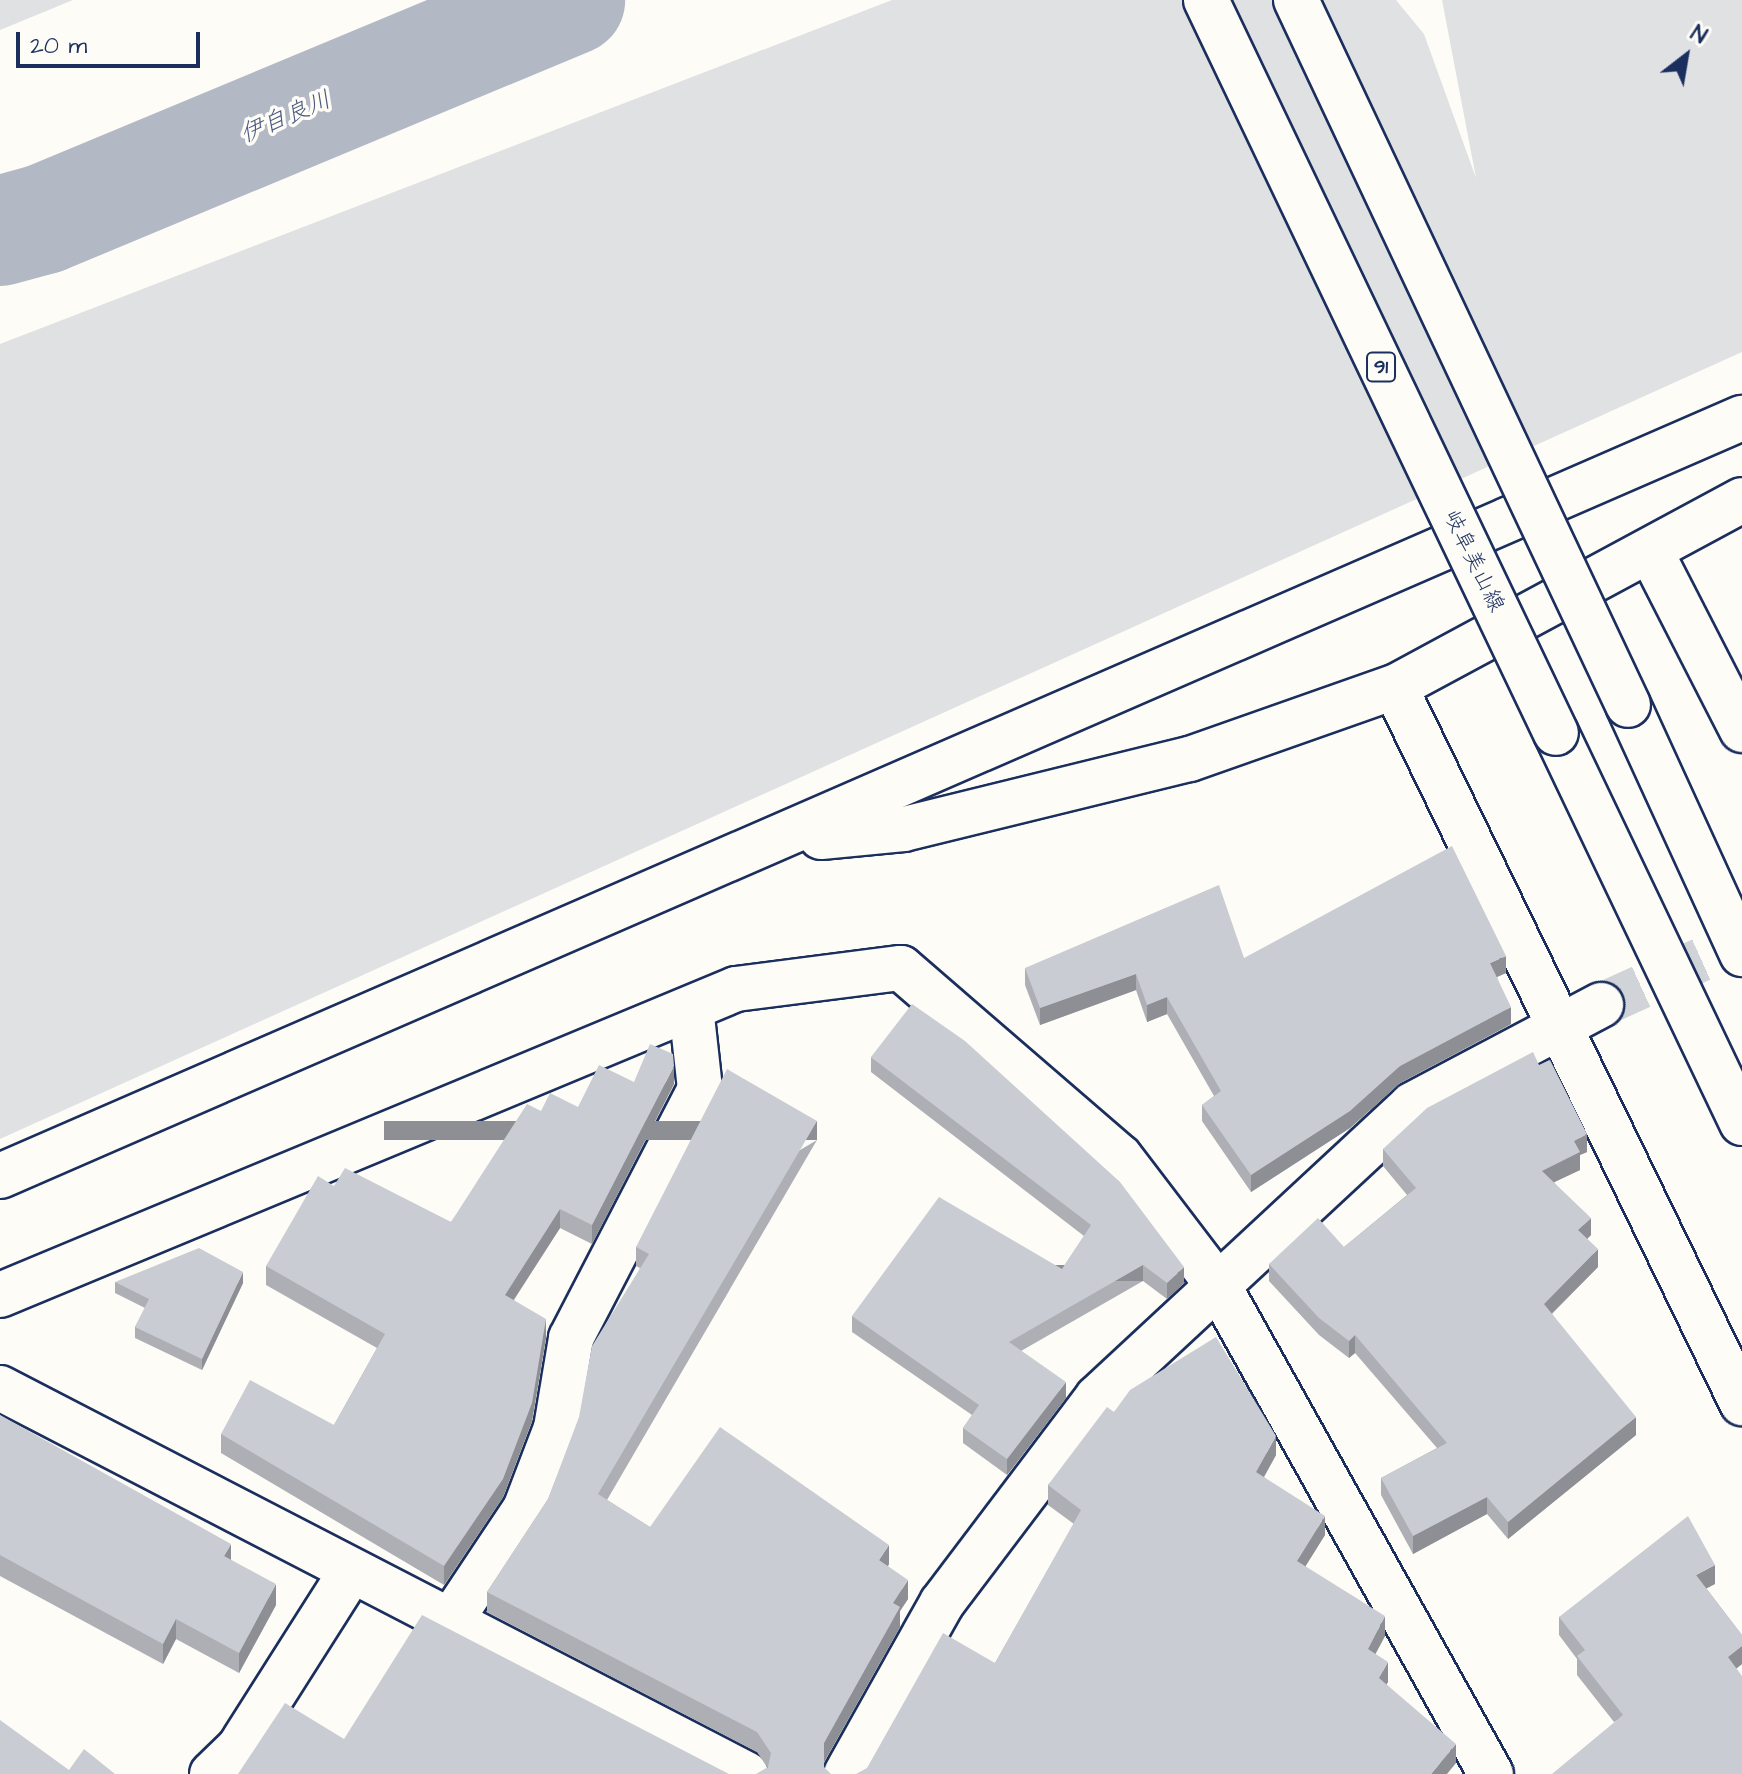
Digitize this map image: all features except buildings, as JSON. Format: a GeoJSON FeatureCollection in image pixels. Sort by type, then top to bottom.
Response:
{"type":"FeatureCollection","features":[{"type":"Feature","properties":{"kind":"street","name":"岐阜美山線"},"geometry":{"type":"LineString","coordinates":[[1206,0],[1742,1123]]}},
{"type":"Feature","properties":{"kind":"street"},"geometry":{"type":"LineString","coordinates":[[1296,0],[1742,954]]}},
{"type":"Feature","properties":{"kind":"street"},"geometry":{"type":"LineString","coordinates":[[0,1176],[783,840],[1742,418]]}},
{"type":"Feature","properties":{"kind":"street"},"geometry":{"type":"LineString","coordinates":[[783,840],[904,829],[1190,759],[1395,687],[1651,552],[1742,500]]}},
{"type":"Feature","properties":{"kind":"street"},"geometry":{"type":"LineString","coordinates":[[1651,552],[1742,730]]}},
{"type":"Feature","properties":{"kind":"street"},"geometry":{"type":"LineString","coordinates":[[1395,687],[1561,1024],[1742,1403]]}},
{"type":"Feature","properties":{"kind":"street"},"geometry":{"type":"LineString","coordinates":[[0,1295],[736,989],[901,968],[1120,1157],[1219,1287],[1491,1774]]}},
{"type":"Feature","properties":{"kind":"street"},"geometry":{"type":"LineString","coordinates":[[846,1774],[942,1603],[1097,1398],[1412,1105],[1601,1005]]}},
{"type":"Feature","properties":{"kind":"street"},"geometry":{"type":"LineString","coordinates":[[449,1623],[525,1509],[556,1428],[571,1338],[700,1089],[691,1008]]}},
{"type":"Feature","properties":{"kind":"street"},"geometry":{"type":"LineString","coordinates":[[0,1388],[350,1573],[746,1774]]}},
{"type":"Feature","properties":{"kind":"street"},"geometry":{"type":"LineString","coordinates":[[212,1774],[239,1748],[350,1573]]}},
{"type":"Feature","properties":{"kind":"shaded area"},"geometry":{"type":"Polygon","coordinates":[[[0,0],[73,0],[0,30],[0,0]]]}},
{"type":"Feature","properties":{"kind":"shaded area"},"geometry":{"type":"Polygon","coordinates":[[[892,0],[1396,0],[1424,34],[1476,178],[1442,0],[1742,0],[1742,352],[0,1139],[0,344],[892,0]]]}},
{"type":"Feature","properties":{"kind":"waterway","name":"伊自良川"},"geometry":{"type":"LineString","coordinates":[[0,231],[44,219],[570,0]]}},
{"type":"Feature","properties":{"kind":"tunnel"},"geometry":{"type":"LineString","coordinates":[[1601,1005],[1742,941]]}}]}
